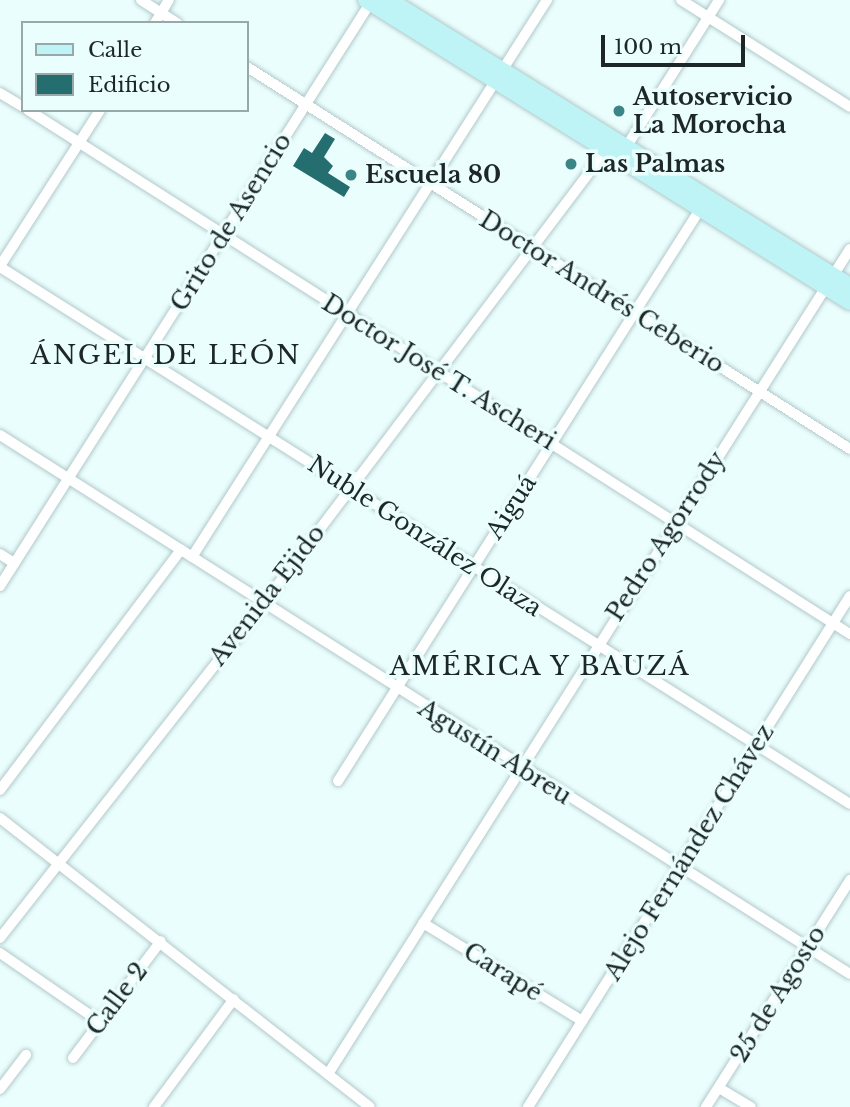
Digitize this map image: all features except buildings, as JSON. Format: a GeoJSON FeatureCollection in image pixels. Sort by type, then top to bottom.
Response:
{"type":"FeatureCollection","features":[{"type":"Feature","properties":{"kind":"main road"},"geometry":{"type":"LineString","coordinates":[[389,0],[499,76]]}},
{"type":"Feature","properties":{"kind":"main road"},"geometry":{"type":"LineString","coordinates":[[369,1],[499,76],[829,281],[850,302]]}},
{"type":"Feature","properties":{"kind":"main road"},"geometry":{"type":"LineString","coordinates":[[829,281],[850,286]]}},
{"type":"Feature","properties":{"kind":"street"},"geometry":{"type":"LineString","coordinates":[[141,0],[174,21]]}},
{"type":"Feature","properties":{"kind":"street"},"geometry":{"type":"LineString","coordinates":[[156,21],[169,0]]}},
{"type":"Feature","properties":{"kind":"street"},"geometry":{"type":"LineString","coordinates":[[192,557],[547,0]]}},
{"type":"Feature","properties":{"kind":"street"},"geometry":{"type":"LineString","coordinates":[[681,0],[850,107]]}},
{"type":"Feature","properties":{"kind":"street","name":"Avenida Ejido"},"geometry":{"type":"LineString","coordinates":[[0,937],[264,603],[533,247],[618,151],[719,0]]}},
{"type":"Feature","properties":{"kind":"street","name":"Grito de Asencio"},"geometry":{"type":"LineString","coordinates":[[0,586],[369,1]]}},
{"type":"Feature","properties":{"kind":"street","name":"Doctor Andrés Ceberio"},"geometry":{"type":"LineString","coordinates":[[248,68],[850,449]]}},
{"type":"Feature","properties":{"kind":"street"},"geometry":{"type":"LineString","coordinates":[[0,93],[21,106]]}},
{"type":"Feature","properties":{"kind":"street","name":"Doctor José T. Ascheri"},"geometry":{"type":"LineString","coordinates":[[31,112],[552,443],[674,525],[850,634]]}},
{"type":"Feature","properties":{"kind":"street"},"geometry":{"type":"LineString","coordinates":[[0,267],[99,112]]}},
{"type":"Feature","properties":{"kind":"street","name":"Aiguá"},"geometry":{"type":"LineString","coordinates":[[338,781],[704,203]]}},
{"type":"Feature","properties":{"kind":"street","name":"Pedro Agorrody"},"geometry":{"type":"LineString","coordinates":[[328,1074],[850,248]]}},
{"type":"Feature","properties":{"kind":"street","name":"Nuble González Olaza"},"geometry":{"type":"LineString","coordinates":[[0,267],[850,804]]}},
{"type":"Feature","properties":{"kind":"street","name":"Agustín Abreu"},"geometry":{"type":"LineString","coordinates":[[0,435],[396,690],[850,974]]}},
{"type":"Feature","properties":{"kind":"street"},"geometry":{"type":"LineString","coordinates":[[0,790],[181,550]]}},
{"type":"Feature","properties":{"kind":"street"},"geometry":{"type":"LineString","coordinates":[[0,554],[14,564]]}},
{"type":"Feature","properties":{"kind":"street","name":"Alejo Fernández Chávez"},"geometry":{"type":"LineString","coordinates":[[528,1107],[850,596]]}},
{"type":"Feature","properties":{"kind":"street"},"geometry":{"type":"LineString","coordinates":[[0,818],[161,941],[370,1107]]}},
{"type":"Feature","properties":{"kind":"street","name":"25 de Agosto"},"geometry":{"type":"LineString","coordinates":[[706,1107],[850,880]]}},
{"type":"Feature","properties":{"kind":"street","name":"Carapé"},"geometry":{"type":"LineString","coordinates":[[423,923],[582,1021]]}},
{"type":"Feature","properties":{"kind":"street","name":"Calle 2"},"geometry":{"type":"LineString","coordinates":[[73,1058],[161,941]]}},
{"type":"Feature","properties":{"kind":"street"},"geometry":{"type":"LineString","coordinates":[[0,953],[100,1022]]}},
{"type":"Feature","properties":{"kind":"street"},"geometry":{"type":"LineString","coordinates":[[154,1107],[234,999]]}},
{"type":"Feature","properties":{"kind":"street"},"geometry":{"type":"LineString","coordinates":[[0,1089],[26,1055]]}},
{"type":"Feature","properties":{"kind":"street"},"geometry":{"type":"LineString","coordinates":[[719,1088],[751,1107]]}},
{"type":"Feature","properties":{"kind":"place","name":"Autoservicio La Morocha"},"geometry":{"type":"Point","coordinates":[619,111]}},
{"type":"Feature","properties":{"kind":"place","name":"Las Palmas"},"geometry":{"type":"Point","coordinates":[571,164]}},
{"type":"Feature","properties":{"kind":"place","name":"Escuela 80"},"geometry":{"type":"Point","coordinates":[351,175]}},
{"type":"Feature","properties":{"kind":"district","name":"ÁNGEL DE LEÓN"},"geometry":{"type":"Point","coordinates":[166,356]}},
{"type":"Feature","properties":{"kind":"district","name":"AMÉRICA Y BAUZÁ"},"geometry":{"type":"Point","coordinates":[540,667]}}]}
